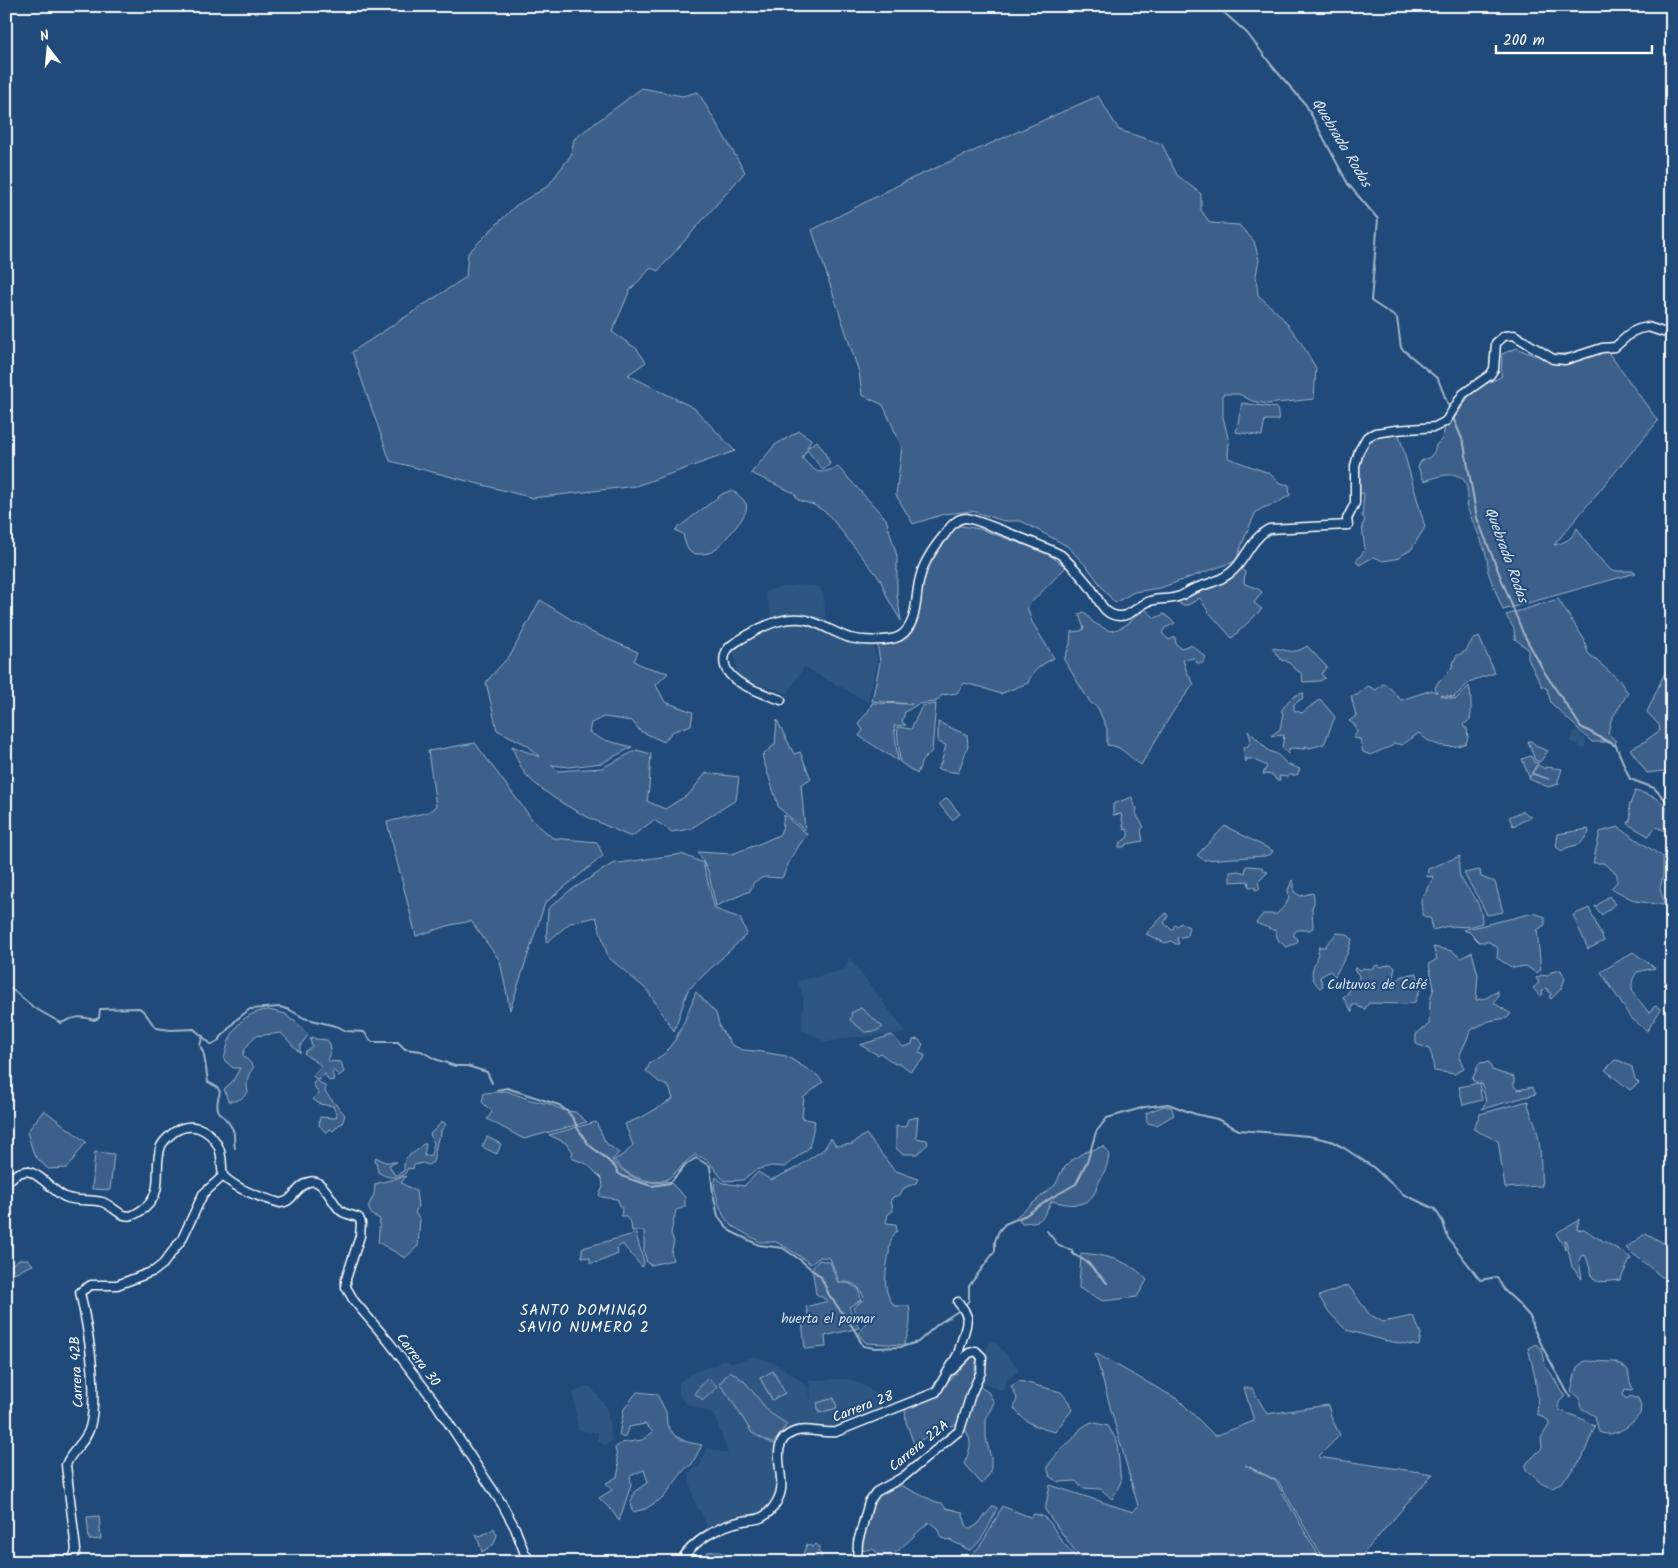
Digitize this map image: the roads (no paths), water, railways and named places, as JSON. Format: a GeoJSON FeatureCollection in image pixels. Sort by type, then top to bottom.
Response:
{"type":"FeatureCollection","features":[{"type":"Feature","properties":{"kind":"street"},"geometry":{"type":"LineString","coordinates":[[781,700],[734,680],[728,673],[724,662],[727,650],[737,642],[773,622],[794,619],[807,620],[851,638],[887,640],[897,638],[907,630],[913,618],[924,565],[936,544],[953,523],[959,520],[966,518],[984,524],[1061,556],[1091,588],[1102,606],[1109,613],[1120,616],[1129,614],[1138,606],[1152,600],[1178,597],[1225,577],[1239,565],[1248,549],[1261,533],[1269,529],[1348,525],[1347,519],[1356,503],[1358,451],[1367,437],[1375,433],[1435,427],[1446,421],[1463,394],[1490,375],[1494,369],[1496,344],[1504,336],[1514,335],[1553,359],[1565,360],[1602,348],[1615,347],[1632,332],[1639,329],[1648,327],[1663,332],[1672,332]]}},
{"type":"Feature","properties":{"kind":"street"},"geometry":{"type":"LineString","coordinates":[[6,1186],[14,1175],[28,1171],[66,1197],[104,1202],[124,1215],[132,1215],[141,1211],[150,1203],[156,1193],[162,1145],[168,1137],[180,1128],[190,1125],[199,1127],[207,1132],[218,1146],[223,1176]]}},
{"type":"Feature","properties":{"kind":"street","name":"Carrera 30"},"geometry":{"type":"LineString","coordinates":[[223,1176],[236,1187],[280,1203],[286,1203],[304,1184],[317,1182],[323,1185],[340,1210],[359,1218],[361,1223],[360,1236],[346,1279],[346,1287],[354,1301],[389,1342],[432,1398],[502,1504],[515,1528],[525,1554],[532,1562]]}},
{"type":"Feature","properties":{"kind":"street","name":"Carrera 42B"},"geometry":{"type":"LineString","coordinates":[[72,1562],[76,1550],[66,1465],[69,1456],[79,1447],[87,1434],[93,1409],[91,1358],[80,1292],[91,1285],[117,1285],[154,1271],[172,1254],[203,1194],[223,1176]]}},
{"type":"Feature","properties":{"kind":"street"},"geometry":{"type":"LineString","coordinates":[[6,1208],[6,1222]]}},
{"type":"Feature","properties":{"kind":"street"},"geometry":{"type":"LineString","coordinates":[[946,1376],[958,1354],[966,1326],[964,1310],[958,1302]]}},
{"type":"Feature","properties":{"kind":"street","name":"Carrera 22A"},"geometry":{"type":"LineString","coordinates":[[857,1562],[858,1542],[866,1508],[876,1492],[903,1477],[960,1430],[971,1394],[981,1372],[982,1357],[980,1353],[976,1351],[968,1353],[946,1376]]}},
{"type":"Feature","properties":{"kind":"street","name":"Carrera 28"},"geometry":{"type":"LineString","coordinates":[[680,1562],[694,1546],[719,1528],[744,1521],[756,1521],[770,1511],[781,1490],[778,1458],[780,1448],[785,1438],[793,1432],[804,1430],[825,1434],[847,1429],[936,1392],[946,1376]]}},
{"type":"Feature","properties":{"kind":"waterway","name":"Quebrada Rodas"},"geometry":{"type":"LineString","coordinates":[[1220,6],[1221,10],[1247,33],[1306,105],[1348,184],[1378,219],[1371,301],[1397,318],[1401,348],[1438,379],[1450,410]]}},
{"type":"Feature","properties":{"kind":"waterway","name":"Quebrada Rodas"},"geometry":{"type":"LineString","coordinates":[[1452,415],[1464,444],[1477,518],[1523,633],[1545,673],[1581,727],[1616,746],[1630,779],[1654,788],[1672,807]]}},
{"type":"Feature","properties":{"kind":"waterway"},"geometry":{"type":"LineString","coordinates":[[6,987],[13,990],[33,1007],[61,1023],[78,1017],[94,1020],[99,1018],[100,1009],[139,1008],[156,1028],[171,1030],[194,1029],[212,1045],[217,1042],[236,1020],[250,1009],[280,1007],[304,1018],[339,1027],[346,1031],[364,1032],[372,1042],[398,1042],[405,1049],[421,1051],[435,1059],[455,1066],[467,1066],[487,1072],[492,1083]]}},
{"type":"Feature","properties":{"kind":"waterway"},"geometry":{"type":"LineString","coordinates":[[203,1036],[200,1045],[204,1055],[208,1082],[217,1087],[220,1092],[218,1110],[233,1130],[235,1148]]}},
{"type":"Feature","properties":{"kind":"waterway"},"geometry":{"type":"LineString","coordinates":[[497,1090],[507,1088],[559,1105],[568,1112],[589,1145],[624,1177],[652,1186],[670,1183],[685,1165],[696,1158],[710,1166],[718,1216],[730,1231],[759,1245],[783,1248],[821,1277],[829,1295],[854,1329],[863,1346],[875,1348],[901,1347],[918,1342],[938,1324],[960,1310]]}},
{"type":"Feature","properties":{"kind":"waterway"},"geometry":{"type":"LineString","coordinates":[[964,1307],[969,1300],[969,1286],[995,1251],[995,1241],[999,1231],[1005,1224],[1026,1215],[1076,1184],[1088,1159],[1096,1132],[1107,1118],[1145,1107],[1168,1104],[1195,1114],[1217,1119],[1239,1130],[1309,1136],[1331,1141],[1373,1167],[1403,1194],[1435,1209],[1443,1222],[1448,1238],[1480,1280],[1497,1277],[1504,1290],[1531,1318],[1532,1325],[1545,1352],[1570,1397]]}},
{"type":"Feature","properties":{"kind":"waterway"},"geometry":{"type":"LineString","coordinates":[[1047,1231],[1059,1246],[1072,1250],[1073,1254],[1087,1262],[1107,1283]]}},
{"type":"Feature","properties":{"kind":"district","name":"SANTO DOMINGO SAVIO NUMERO 2"},"geometry":{"type":"Point","coordinates":[584,1320]}},
{"type":"Feature","properties":{"kind":"park label","name":"Cultuvos de Café"},"geometry":{"type":"Point","coordinates":[1377,985]}},
{"type":"Feature","properties":{"kind":"park label","name":"huerta el pomar"},"geometry":{"type":"Point","coordinates":[828,1319]}}]}
